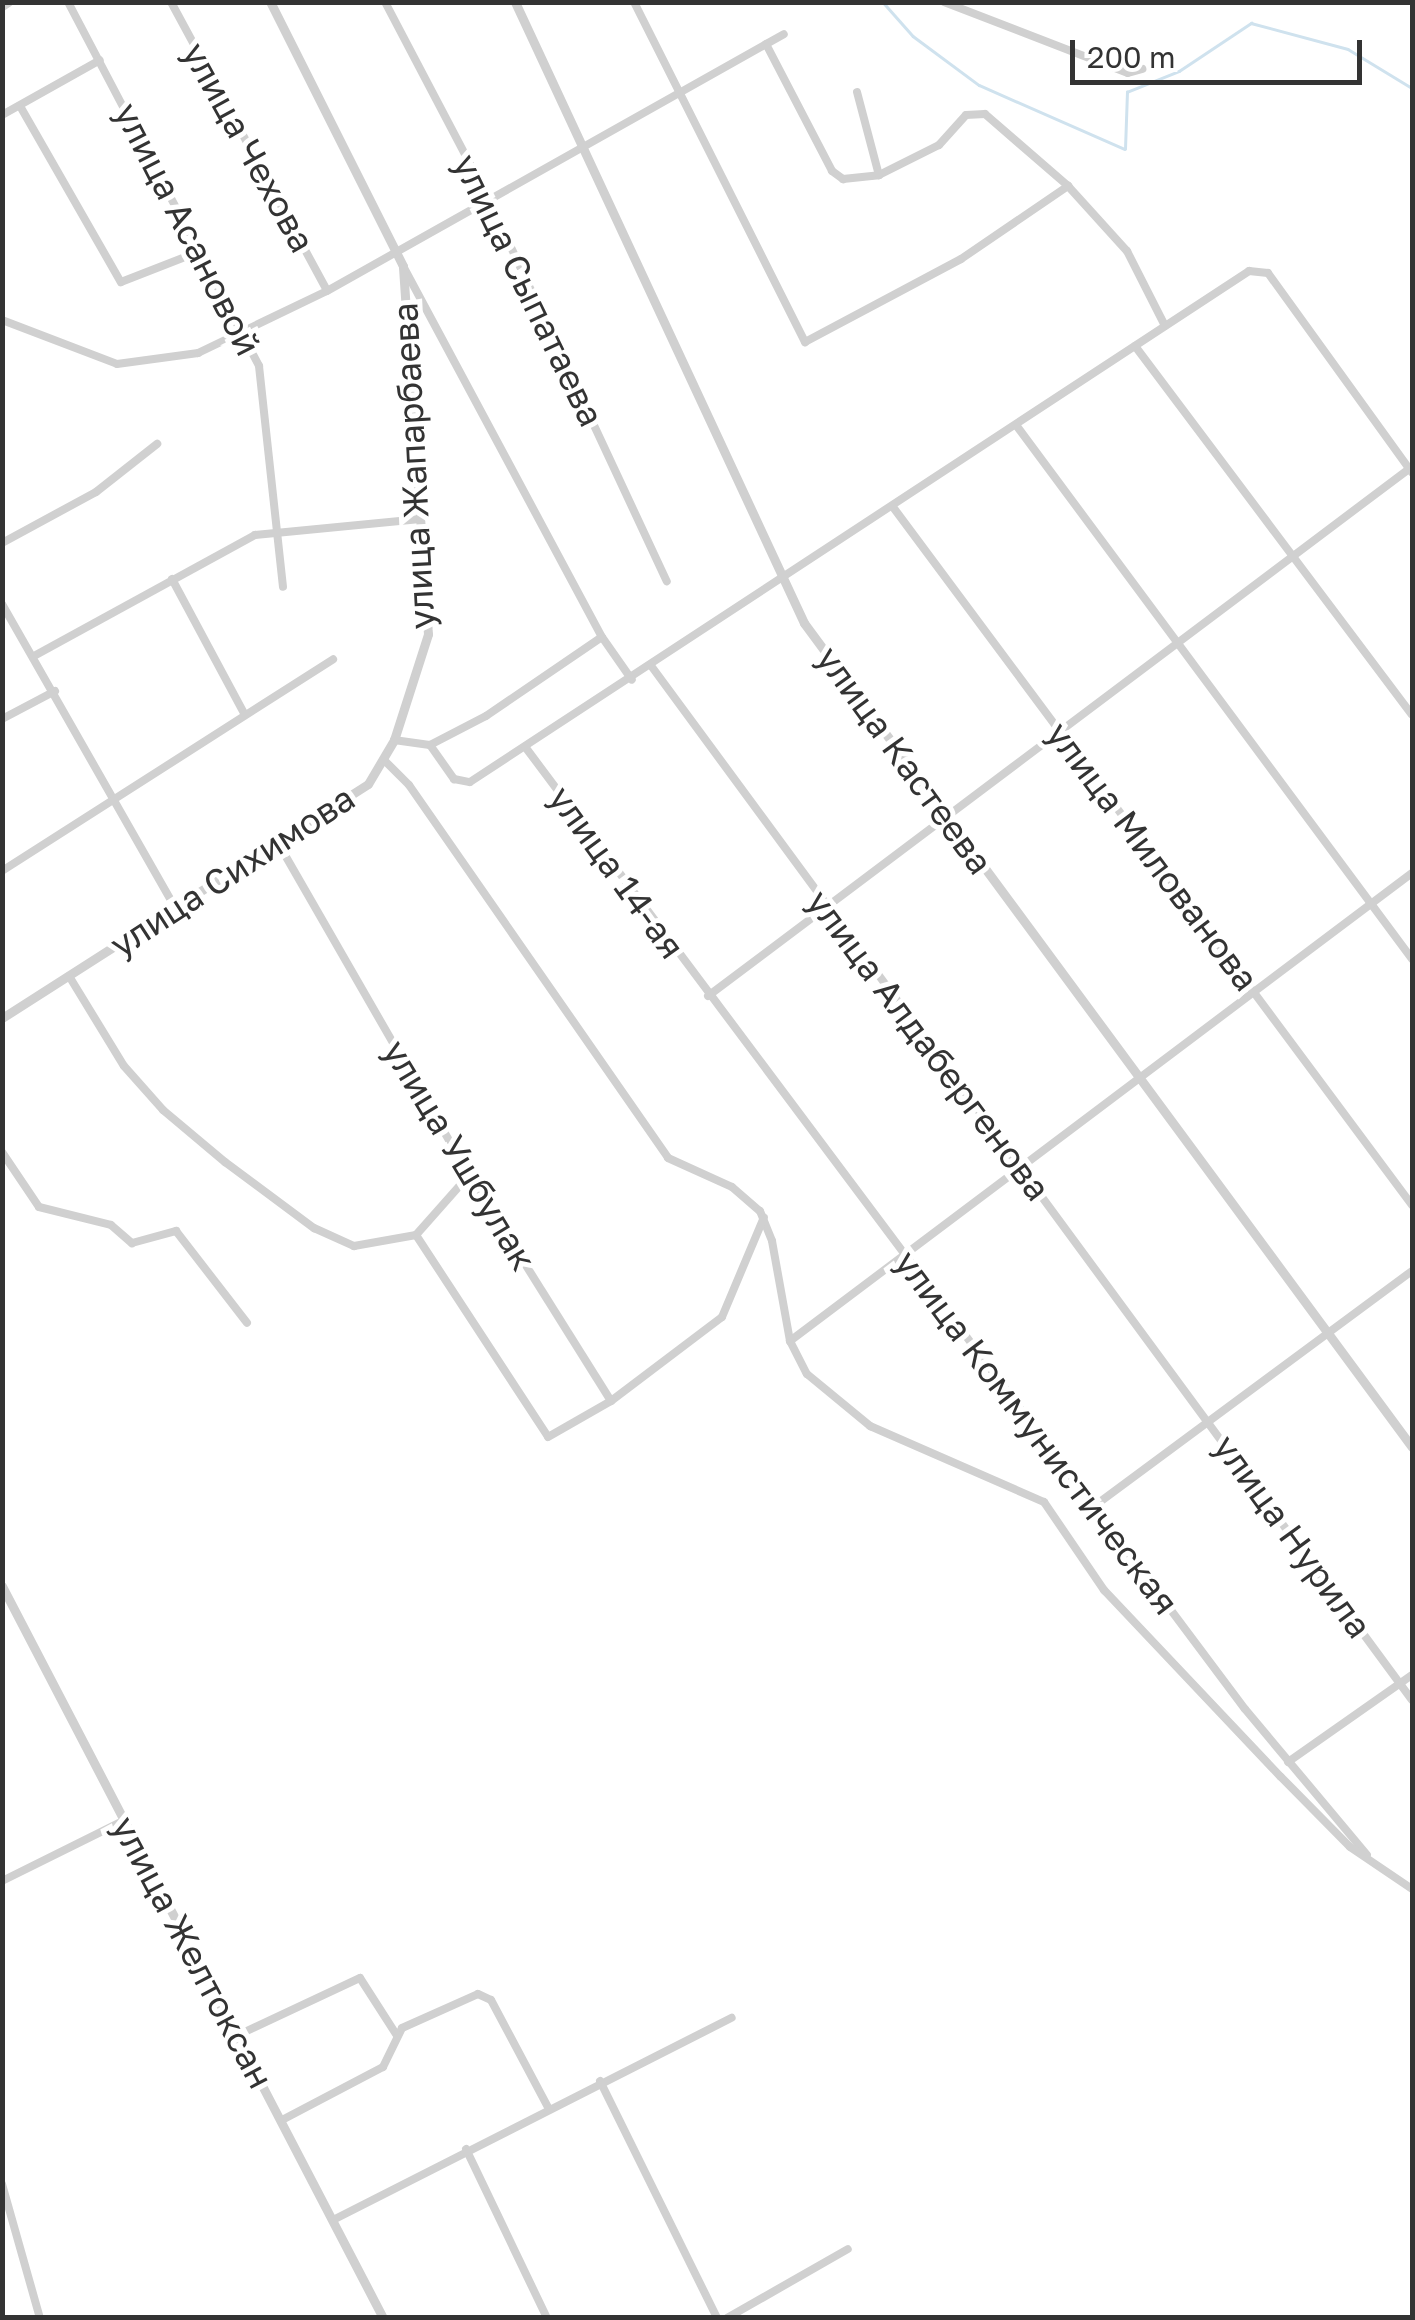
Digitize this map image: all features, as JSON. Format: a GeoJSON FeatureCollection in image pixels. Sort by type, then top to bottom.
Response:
{"type":"FeatureCollection","features":[{"type":"Feature","properties":{"kind":"street","name":"улица Асановой"},"geometry":{"type":"LineString","coordinates":[[68,2],[246,331],[259,366],[283,587]]}},
{"type":"Feature","properties":{"kind":"street","name":"улица Чехова"},"geometry":{"type":"LineString","coordinates":[[171,2],[327,290]]}},
{"type":"Feature","properties":{"kind":"street"},"geometry":{"type":"LineString","coordinates":[[270,2],[397,248]]}},
{"type":"Feature","properties":{"kind":"street","name":"улица Сыпатаева"},"geometry":{"type":"LineString","coordinates":[[386,2],[488,198],[667,580]]}},
{"type":"Feature","properties":{"kind":"street","name":"улица Кастеева"},"geometry":{"type":"LineString","coordinates":[[515,2],[804,623],[1412,1447]]}},
{"type":"Feature","properties":{"kind":"street"},"geometry":{"type":"LineString","coordinates":[[634,2],[798,338],[814,342],[944,268],[1068,186]]}},
{"type":"Feature","properties":{"kind":"street"},"geometry":{"type":"LineString","coordinates":[[944,2],[1128,73],[1142,68]]}},
{"type":"Feature","properties":{"kind":"street"},"geometry":{"type":"LineString","coordinates":[[2,320],[117,364],[173,361],[246,331],[327,290],[784,34]]}},
{"type":"Feature","properties":{"kind":"street"},"geometry":{"type":"LineString","coordinates":[[766,44],[832,171],[842,178],[879,176],[938,145],[976,112],[1068,186],[1126,251],[1166,326]]}},
{"type":"Feature","properties":{"kind":"street"},"geometry":{"type":"LineString","coordinates":[[2,115],[100,60]]}},
{"type":"Feature","properties":{"kind":"street"},"geometry":{"type":"LineString","coordinates":[[857,92],[864,105],[879,176]]}},
{"type":"Feature","properties":{"kind":"street"},"geometry":{"type":"LineString","coordinates":[[864,105],[872,98]]}},
{"type":"Feature","properties":{"kind":"street"},"geometry":{"type":"LineString","coordinates":[[20,106],[121,282],[203,250]]}},
{"type":"Feature","properties":{"kind":"street","name":"улица Жапарбаева"},"geometry":{"type":"LineString","coordinates":[[394,740],[428,634],[403,266],[397,248]]}},
{"type":"Feature","properties":{"kind":"street"},"geometry":{"type":"LineString","coordinates":[[403,266],[602,637],[632,680]]}},
{"type":"Feature","properties":{"kind":"street"},"geometry":{"type":"LineString","coordinates":[[430,746],[454,780],[470,782],[652,667],[1249,270],[1268,273],[1411,471],[1292,554],[708,996]]}},
{"type":"Feature","properties":{"kind":"street"},"geometry":{"type":"LineString","coordinates":[[1135,346],[1412,715]]}},
{"type":"Feature","properties":{"kind":"street"},"geometry":{"type":"LineString","coordinates":[[1016,426],[1412,959]]}},
{"type":"Feature","properties":{"kind":"street"},"geometry":{"type":"LineString","coordinates":[[2,543],[96,492],[157,444]]}},
{"type":"Feature","properties":{"kind":"street","name":"улица Милованова"},"geometry":{"type":"LineString","coordinates":[[894,507],[1412,1205]]}},
{"type":"Feature","properties":{"kind":"street"},"geometry":{"type":"LineString","coordinates":[[34,656],[172,580],[278,529],[420,519]]}},
{"type":"Feature","properties":{"kind":"street"},"geometry":{"type":"LineString","coordinates":[[172,580],[245,715]]}},
{"type":"Feature","properties":{"kind":"street"},"geometry":{"type":"LineString","coordinates":[[2,604],[175,907]]}},
{"type":"Feature","properties":{"kind":"street"},"geometry":{"type":"LineString","coordinates":[[394,740],[430,746],[486,716],[602,637]]}},
{"type":"Feature","properties":{"kind":"street"},"geometry":{"type":"LineString","coordinates":[[2,871],[332,660]]}},
{"type":"Feature","properties":{"kind":"street","name":"улица Алдабергенова"},"geometry":{"type":"LineString","coordinates":[[652,667],[825,908],[1210,1420]]}},
{"type":"Feature","properties":{"kind":"street"},"geometry":{"type":"LineString","coordinates":[[2,719],[55,691]]}},
{"type":"Feature","properties":{"kind":"street","name":"улица Сихимова"},"geometry":{"type":"LineString","coordinates":[[2,1018],[368,784],[385,762],[394,740]]}},
{"type":"Feature","properties":{"kind":"street","name":"улица 14-ая"},"geometry":{"type":"LineString","coordinates":[[526,748],[708,996]]}},
{"type":"Feature","properties":{"kind":"street"},"geometry":{"type":"LineString","coordinates":[[385,762],[408,784],[668,1158],[748,1197],[764,1217],[790,1341],[807,1374],[870,1426],[1044,1502],[1118,1604],[1350,1847],[1412,1889]]}},
{"type":"Feature","properties":{"kind":"street","name":"улица Ушбулак"},"geometry":{"type":"LineString","coordinates":[[278,844],[469,1175],[611,1400]]}},
{"type":"Feature","properties":{"kind":"street"},"geometry":{"type":"LineString","coordinates":[[790,1341],[1412,874]]}},
{"type":"Feature","properties":{"kind":"street"},"geometry":{"type":"LineString","coordinates":[[69,976],[124,1066],[163,1110],[224,1162],[314,1228],[354,1246],[416,1235],[469,1175]]}},
{"type":"Feature","properties":{"kind":"street","name":"улица Коммунистическая"},"geometry":{"type":"LineString","coordinates":[[708,996],[1288,1762],[1373,1862]]}},
{"type":"Feature","properties":{"kind":"street"},"geometry":{"type":"LineString","coordinates":[[2,1152],[39,1207],[112,1226],[132,1243],[176,1231],[247,1323]]}},
{"type":"Feature","properties":{"kind":"street"},"geometry":{"type":"LineString","coordinates":[[416,1235],[548,1438],[611,1400],[722,1317],[764,1217]]}},
{"type":"Feature","properties":{"kind":"street"},"geometry":{"type":"LineString","coordinates":[[1093,1507],[1412,1272]]}},
{"type":"Feature","properties":{"kind":"street","name":"улица Нурила"},"geometry":{"type":"LineString","coordinates":[[1210,1420],[1412,1700]]}},
{"type":"Feature","properties":{"kind":"street","name":"улица Желтоксан"},"geometry":{"type":"LineString","coordinates":[[2,1586],[384,2318]]}},
{"type":"Feature","properties":{"kind":"street"},"geometry":{"type":"LineString","coordinates":[[1288,1762],[1412,1675]]}},
{"type":"Feature","properties":{"kind":"street"},"geometry":{"type":"LineString","coordinates":[[2,1880],[124,1820]]}},
{"type":"Feature","properties":{"kind":"street"},"geometry":{"type":"LineString","coordinates":[[236,2036],[360,1978],[396,2034],[393,2056],[384,2067],[282,2120]]}},
{"type":"Feature","properties":{"kind":"street"},"geometry":{"type":"LineString","coordinates":[[396,2034],[485,1996],[548,2108]]}},
{"type":"Feature","properties":{"kind":"street"},"geometry":{"type":"LineString","coordinates":[[332,2220],[600,2081],[732,2018]]}},
{"type":"Feature","properties":{"kind":"street"},"geometry":{"type":"LineString","coordinates":[[600,2081],[716,2318]]}},
{"type":"Feature","properties":{"kind":"street"},"geometry":{"type":"LineString","coordinates":[[466,2149],[547,2318]]}},
{"type":"Feature","properties":{"kind":"street"},"geometry":{"type":"LineString","coordinates":[[2,2184],[40,2318]]}},
{"type":"Feature","properties":{"kind":"street"},"geometry":{"type":"LineString","coordinates":[[727,2318],[848,2249]]}},
{"type":"Feature","properties":{"kind":"waterway"},"geometry":{"type":"LineString","coordinates":[[883,2],[913,36],[979,85],[1125,149],[1127,92],[1179,71],[1251,23],[1348,49],[1412,88]]}}]}
